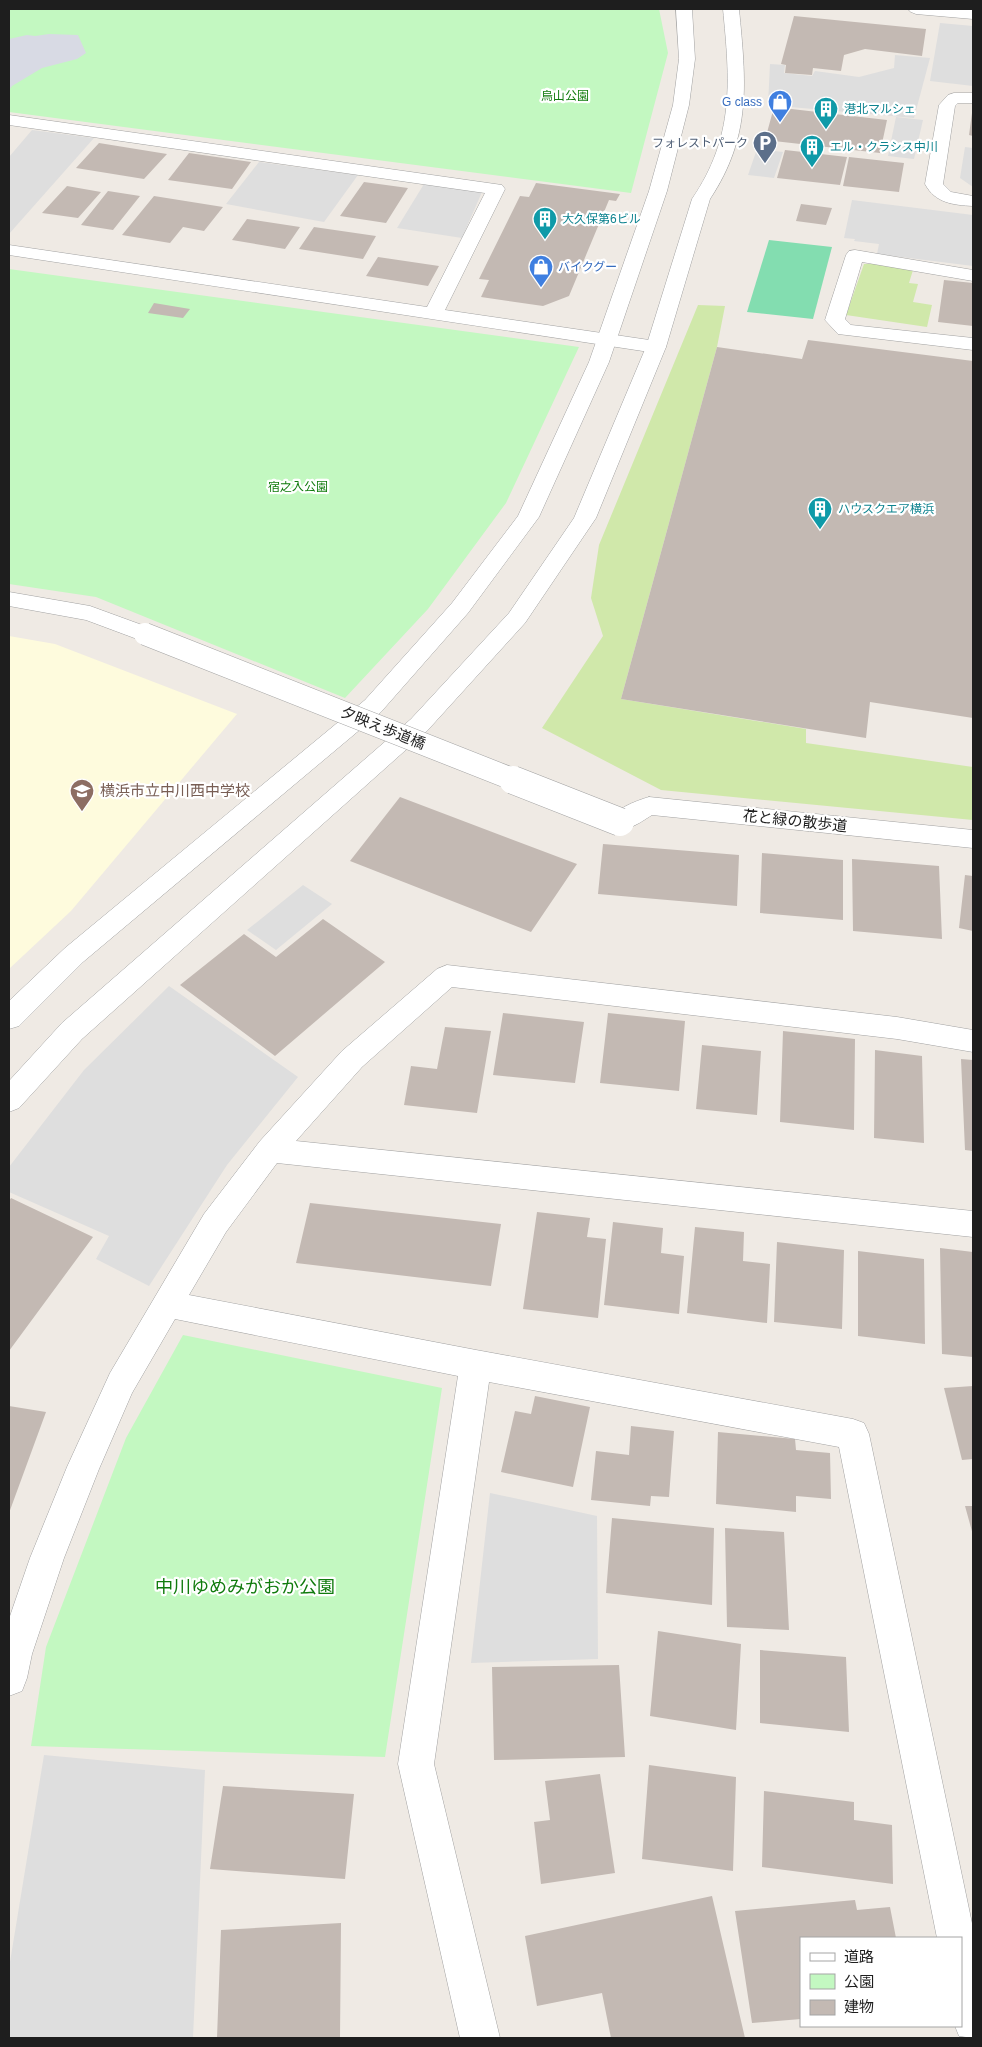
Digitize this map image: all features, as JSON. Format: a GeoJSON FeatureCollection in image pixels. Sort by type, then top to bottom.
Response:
{"type":"FeatureCollection","features":[{"type":"Feature","properties":{"kind":"street"},"geometry":{"type":"LineString","coordinates":[[9,1018],[74,955],[373,706],[460,608],[528,517],[599,362],[658,191],[681,105],[687,59],[684,9]]}},
{"type":"Feature","properties":{"kind":"street"},"geometry":{"type":"LineString","coordinates":[[9,1100],[72,1031],[419,725],[517,618],[585,518],[656,347],[701,199],[715,178],[732,132],[737,71],[731,9]]}},
{"type":"Feature","properties":{"kind":"street"},"geometry":{"type":"LineString","coordinates":[[916,9],[973,14]]}},
{"type":"Feature","properties":{"kind":"street"},"geometry":{"type":"LineString","coordinates":[[973,98],[954,98],[947,104],[934,184],[936,189],[946,197],[973,201]]}},
{"type":"Feature","properties":{"kind":"street"},"geometry":{"type":"LineString","coordinates":[[9,120],[496,189],[433,314]]}},
{"type":"Feature","properties":{"kind":"street"},"geometry":{"type":"LineString","coordinates":[[9,250],[656,347]]}},
{"type":"Feature","properties":{"kind":"street"},"geometry":{"type":"LineString","coordinates":[[973,275],[855,255],[835,320],[845,330],[973,344]]}},
{"type":"Feature","properties":{"kind":"street","name":"夕映え歩道橋"},"geometry":{"type":"LineString","coordinates":[[9,599],[90,613],[620,822]]}},
{"type":"Feature","properties":{"kind":"street","name":"花と緑の散歩道"},"geometry":{"type":"LineString","coordinates":[[620,822],[649,806],[973,839]]}},
{"type":"Feature","properties":{"kind":"street"},"geometry":{"type":"LineString","coordinates":[[9,1678],[17,1645],[83,1467],[121,1383],[215,1223],[270,1150],[352,1058],[447,976],[897,1028],[973,1041]]}},
{"type":"Feature","properties":{"kind":"street"},"geometry":{"type":"LineString","coordinates":[[270,1150],[973,1224]]}},
{"type":"Feature","properties":{"kind":"street"},"geometry":{"type":"LineString","coordinates":[[167,1304],[476,1365],[853,1434],[956,1937]]}},
{"type":"Feature","properties":{"kind":"street"},"geometry":{"type":"LineString","coordinates":[[476,1365],[416,1764],[480,2038]]}},
{"type":"Feature","properties":{"kind":"street"},"geometry":{"type":"LineString","coordinates":[[962,1966],[973,2022]]}},
{"type":"Feature","properties":{"kind":"shaded area"},"geometry":{"type":"Polygon","coordinates":[[[940,23],[973,26],[973,86],[930,81],[940,23]]]}},
{"type":"Feature","properties":{"kind":"shaded area"},"geometry":{"type":"Polygon","coordinates":[[[27,35],[78,35],[86,53],[77,59],[42,68],[12,86],[9,90],[9,39],[27,35]]]}},
{"type":"Feature","properties":{"kind":"shaded area"},"geometry":{"type":"Polygon","coordinates":[[[895,55],[930,58],[914,118],[768,105],[770,64],[785,65],[784,73],[812,76],[815,71],[859,77],[894,68],[895,55]]]}},
{"type":"Feature","properties":{"kind":"shaded area"},"geometry":{"type":"Polygon","coordinates":[[[896,117],[923,120],[914,159],[888,156],[896,117]]]}},
{"type":"Feature","properties":{"kind":"shaded area"},"geometry":{"type":"Polygon","coordinates":[[[32,130],[94,138],[9,234],[9,157],[32,130]]]}},
{"type":"Feature","properties":{"kind":"shaded area"},"geometry":{"type":"Polygon","coordinates":[[[965,147],[973,148],[973,187],[960,178],[965,147]]]}},
{"type":"Feature","properties":{"kind":"shaded area","name":"フォレストパーク"},"geometry":{"type":"Polygon","coordinates":[[[757,149],[783,152],[774,178],[748,175],[757,149]]]}},
{"type":"Feature","properties":{"kind":"shaded area"},"geometry":{"type":"Polygon","coordinates":[[[259,162],[358,175],[324,222],[226,204],[259,162]]]}},
{"type":"Feature","properties":{"kind":"shaded area"},"geometry":{"type":"Polygon","coordinates":[[[424,184],[482,192],[462,238],[397,228],[424,184]]]}},
{"type":"Feature","properties":{"kind":"shaded area"},"geometry":{"type":"Polygon","coordinates":[[[852,200],[973,215],[973,266],[877,254],[879,244],[844,238],[852,200]]]}},
{"type":"Feature","properties":{"kind":"shaded area","name":"横浜市立中川西中学校"},"geometry":{"type":"Polygon","coordinates":[[[9,636],[55,644],[237,714],[71,911],[9,969],[9,636]]]}},
{"type":"Feature","properties":{"kind":"shaded area"},"geometry":{"type":"Polygon","coordinates":[[[303,885],[332,904],[276,950],[247,930],[303,885]]]}},
{"type":"Feature","properties":{"kind":"shaded area"},"geometry":{"type":"Polygon","coordinates":[[[169,986],[298,1077],[227,1165],[149,1286],[96,1259],[109,1236],[9,1192],[9,1167],[84,1070],[169,986]]]}},
{"type":"Feature","properties":{"kind":"shaded area"},"geometry":{"type":"Polygon","coordinates":[[[490,1493],[597,1516],[598,1659],[471,1663],[490,1493]]]}},
{"type":"Feature","properties":{"kind":"shaded area"},"geometry":{"type":"Polygon","coordinates":[[[44,1755],[205,1770],[193,2038],[9,2038],[9,1968],[44,1755]]]}},
{"type":"Feature","properties":{"kind":"green space","name":"烏山公園"},"geometry":{"type":"Polygon","coordinates":[[[9,9],[659,9],[668,53],[631,193],[9,112],[9,9]]]}},
{"type":"Feature","properties":{"kind":"green space"},"geometry":{"type":"Polygon","coordinates":[[[769,240],[832,247],[813,319],[747,312],[769,240]]]}},
{"type":"Feature","properties":{"kind":"green space"},"geometry":{"type":"Polygon","coordinates":[[[864,264],[882,264],[913,270],[909,283],[918,284],[913,302],[932,305],[927,327],[846,315],[864,264]]]}},
{"type":"Feature","properties":{"kind":"green space","name":"宿之入公園"},"geometry":{"type":"Polygon","coordinates":[[[9,269],[579,347],[506,503],[428,609],[345,698],[96,597],[9,584],[9,269]]]}},
{"type":"Feature","properties":{"kind":"green space"},"geometry":{"type":"Polygon","coordinates":[[[698,305],[725,306],[717,347],[621,699],[806,729],[806,743],[973,767],[973,820],[661,790],[542,728],[603,636],[591,598],[599,545],[698,305]]]}},
{"type":"Feature","properties":{"kind":"green space","name":"中川ゆめみがおか公園"},"geometry":{"type":"Polygon","coordinates":[[[183,1335],[442,1388],[385,1757],[31,1746],[46,1647],[126,1438],[183,1335]]]}},
{"type":"Feature","properties":{"kind":"building"},"geometry":{"type":"Polygon","coordinates":[[[794,16],[926,29],[922,56],[865,49],[844,55],[841,71],[813,68],[812,75],[785,73],[786,65],[781,64],[794,16]]]}},
{"type":"Feature","properties":{"kind":"building","name":"港北マルシェ"},"geometry":{"type":"Polygon","coordinates":[[[774,107],[887,120],[880,153],[765,140],[774,107]]]}},
{"type":"Feature","properties":{"kind":"building"},"geometry":{"type":"Polygon","coordinates":[[[973,113],[973,136],[969,135],[973,113]]]}},
{"type":"Feature","properties":{"kind":"building"},"geometry":{"type":"Polygon","coordinates":[[[99,143],[167,154],[144,179],[76,168],[99,143]]]}},
{"type":"Feature","properties":{"kind":"building","name":"エル・クラシス中川"},"geometry":{"type":"Polygon","coordinates":[[[785,150],[847,157],[840,185],[777,178],[785,150]]]}},
{"type":"Feature","properties":{"kind":"building"},"geometry":{"type":"Polygon","coordinates":[[[189,153],[251,162],[232,189],[168,180],[189,153]]]}},
{"type":"Feature","properties":{"kind":"building"},"geometry":{"type":"Polygon","coordinates":[[[849,157],[904,163],[899,192],[843,186],[849,157]]]}},
{"type":"Feature","properties":{"kind":"building"},"geometry":{"type":"Polygon","coordinates":[[[364,182],[408,188],[386,223],[340,216],[364,182]]]}},
{"type":"Feature","properties":{"kind":"building","name":"大久保第6ビル"},"geometry":{"type":"Polygon","coordinates":[[[536,183],[620,194],[616,201],[609,200],[569,296],[543,306],[481,297],[489,280],[479,279],[520,196],[529,197],[536,183]]]}},
{"type":"Feature","properties":{"kind":"building"},"geometry":{"type":"Polygon","coordinates":[[[67,186],[101,192],[78,218],[42,213],[67,186]]]}},
{"type":"Feature","properties":{"kind":"building"},"geometry":{"type":"Polygon","coordinates":[[[108,191],[140,196],[113,230],[81,225],[108,191]]]}},
{"type":"Feature","properties":{"kind":"building"},"geometry":{"type":"Polygon","coordinates":[[[154,196],[223,207],[204,231],[183,227],[170,243],[122,235],[154,196]]]}},
{"type":"Feature","properties":{"kind":"building"},"geometry":{"type":"Polygon","coordinates":[[[801,204],[832,208],[826,225],[796,221],[801,204]]]}},
{"type":"Feature","properties":{"kind":"building"},"geometry":{"type":"Polygon","coordinates":[[[247,219],[300,227],[285,249],[232,240],[247,219]]]}},
{"type":"Feature","properties":{"kind":"building"},"geometry":{"type":"Polygon","coordinates":[[[314,227],[376,236],[363,259],[299,249],[314,227]]]}},
{"type":"Feature","properties":{"kind":"building"},"geometry":{"type":"Polygon","coordinates":[[[378,257],[439,266],[428,286],[366,276],[378,257]]]}},
{"type":"Feature","properties":{"kind":"building"},"geometry":{"type":"Polygon","coordinates":[[[944,280],[973,283],[973,326],[938,322],[944,280]]]}},
{"type":"Feature","properties":{"kind":"building"},"geometry":{"type":"Polygon","coordinates":[[[154,303],[190,309],[183,318],[148,313],[154,303]]]}},
{"type":"Feature","properties":{"kind":"building","name":"ハウスクエア横浜"},"geometry":{"type":"Polygon","coordinates":[[[808,340],[973,361],[973,718],[870,702],[866,738],[621,699],[717,347],[802,359],[808,340]]]}},
{"type":"Feature","properties":{"kind":"building"},"geometry":{"type":"Polygon","coordinates":[[[400,797],[577,864],[531,932],[350,861],[400,797]]]}},
{"type":"Feature","properties":{"kind":"building"},"geometry":{"type":"Polygon","coordinates":[[[603,844],[739,855],[737,906],[598,894],[603,844]]]}},
{"type":"Feature","properties":{"kind":"building"},"geometry":{"type":"Polygon","coordinates":[[[762,853],[843,860],[843,920],[760,913],[762,853]]]}},
{"type":"Feature","properties":{"kind":"building"},"geometry":{"type":"Polygon","coordinates":[[[852,859],[939,866],[942,939],[853,931],[852,859]]]}},
{"type":"Feature","properties":{"kind":"building"},"geometry":{"type":"Polygon","coordinates":[[[965,875],[973,876],[973,931],[959,928],[965,875]]]}},
{"type":"Feature","properties":{"kind":"building"},"geometry":{"type":"Polygon","coordinates":[[[323,919],[385,962],[275,1056],[180,985],[244,934],[276,957],[323,919]]]}},
{"type":"Feature","properties":{"kind":"building"},"geometry":{"type":"Polygon","coordinates":[[[503,1013],[584,1022],[575,1083],[493,1075],[503,1013]]]}},
{"type":"Feature","properties":{"kind":"building"},"geometry":{"type":"Polygon","coordinates":[[[608,1013],[685,1021],[679,1091],[600,1083],[608,1013]]]}},
{"type":"Feature","properties":{"kind":"building"},"geometry":{"type":"Polygon","coordinates":[[[445,1027],[491,1031],[477,1113],[404,1105],[411,1066],[437,1069],[445,1027]]]}},
{"type":"Feature","properties":{"kind":"building"},"geometry":{"type":"Polygon","coordinates":[[[783,1031],[855,1039],[854,1130],[780,1122],[783,1031]]]}},
{"type":"Feature","properties":{"kind":"building"},"geometry":{"type":"Polygon","coordinates":[[[702,1045],[761,1051],[757,1115],[696,1109],[702,1045]]]}},
{"type":"Feature","properties":{"kind":"building"},"geometry":{"type":"Polygon","coordinates":[[[875,1050],[922,1056],[924,1143],[874,1138],[875,1050]]]}},
{"type":"Feature","properties":{"kind":"building"},"geometry":{"type":"Polygon","coordinates":[[[961,1059],[973,1060],[973,1151],[965,1150],[961,1059]]]}},
{"type":"Feature","properties":{"kind":"building"},"geometry":{"type":"Polygon","coordinates":[[[11,1198],[93,1237],[9,1351],[9,1201],[11,1198]]]}},
{"type":"Feature","properties":{"kind":"building"},"geometry":{"type":"Polygon","coordinates":[[[310,1203],[501,1224],[491,1286],[296,1263],[310,1203]]]}},
{"type":"Feature","properties":{"kind":"building"},"geometry":{"type":"Polygon","coordinates":[[[537,1212],[590,1218],[587,1237],[606,1239],[598,1318],[523,1309],[537,1212]]]}},
{"type":"Feature","properties":{"kind":"building"},"geometry":{"type":"Polygon","coordinates":[[[613,1222],[663,1228],[661,1253],[684,1256],[679,1314],[604,1305],[613,1222]]]}},
{"type":"Feature","properties":{"kind":"building"},"geometry":{"type":"Polygon","coordinates":[[[695,1227],[744,1232],[743,1261],[770,1264],[767,1323],[687,1313],[695,1227]]]}},
{"type":"Feature","properties":{"kind":"building"},"geometry":{"type":"Polygon","coordinates":[[[777,1242],[844,1250],[842,1329],[774,1322],[777,1242]]]}},
{"type":"Feature","properties":{"kind":"building"},"geometry":{"type":"Polygon","coordinates":[[[940,1248],[973,1252],[973,1357],[942,1354],[940,1248]]]}},
{"type":"Feature","properties":{"kind":"building"},"geometry":{"type":"Polygon","coordinates":[[[858,1251],[924,1259],[925,1344],[858,1336],[858,1251]]]}},
{"type":"Feature","properties":{"kind":"building"},"geometry":{"type":"Polygon","coordinates":[[[973,1386],[973,1459],[962,1460],[944,1388],[973,1386]]]}},
{"type":"Feature","properties":{"kind":"building"},"geometry":{"type":"Polygon","coordinates":[[[535,1396],[590,1407],[573,1487],[501,1472],[515,1411],[531,1414],[535,1396]]]}},
{"type":"Feature","properties":{"kind":"building"},"geometry":{"type":"Polygon","coordinates":[[[9,1406],[46,1412],[9,1513],[9,1406]]]}},
{"type":"Feature","properties":{"kind":"building"},"geometry":{"type":"Polygon","coordinates":[[[631,1426],[674,1431],[669,1497],[651,1496],[650,1506],[591,1500],[596,1451],[629,1455],[631,1426]]]}},
{"type":"Feature","properties":{"kind":"building"},"geometry":{"type":"Polygon","coordinates":[[[718,1432],[795,1439],[796,1450],[830,1453],[831,1499],[796,1496],[796,1512],[716,1504],[718,1432]]]}},
{"type":"Feature","properties":{"kind":"building"},"geometry":{"type":"Polygon","coordinates":[[[965,1506],[973,1506],[973,1535],[965,1506]]]}},
{"type":"Feature","properties":{"kind":"building"},"geometry":{"type":"Polygon","coordinates":[[[612,1518],[714,1528],[712,1605],[606,1593],[612,1518]]]}},
{"type":"Feature","properties":{"kind":"building"},"geometry":{"type":"Polygon","coordinates":[[[725,1528],[784,1532],[789,1630],[727,1627],[725,1528]]]}},
{"type":"Feature","properties":{"kind":"building"},"geometry":{"type":"Polygon","coordinates":[[[658,1631],[741,1644],[736,1730],[650,1716],[658,1631]]]}},
{"type":"Feature","properties":{"kind":"building"},"geometry":{"type":"Polygon","coordinates":[[[760,1650],[846,1657],[849,1732],[760,1723],[760,1650]]]}},
{"type":"Feature","properties":{"kind":"building"},"geometry":{"type":"Polygon","coordinates":[[[619,1665],[625,1757],[494,1760],[492,1667],[619,1665]]]}},
{"type":"Feature","properties":{"kind":"building"},"geometry":{"type":"Polygon","coordinates":[[[649,1765],[736,1777],[733,1871],[642,1859],[649,1765]]]}},
{"type":"Feature","properties":{"kind":"building"},"geometry":{"type":"Polygon","coordinates":[[[600,1774],[615,1873],[541,1884],[534,1822],[550,1820],[545,1781],[600,1774]]]}},
{"type":"Feature","properties":{"kind":"building"},"geometry":{"type":"Polygon","coordinates":[[[223,1786],[354,1794],[345,1879],[210,1869],[223,1786]]]}},
{"type":"Feature","properties":{"kind":"building"},"geometry":{"type":"Polygon","coordinates":[[[764,1791],[854,1802],[854,1820],[892,1825],[893,1884],[762,1867],[764,1791]]]}},
{"type":"Feature","properties":{"kind":"building"},"geometry":{"type":"Polygon","coordinates":[[[712,1896],[745,2038],[611,2038],[602,1993],[537,2006],[525,1936],[712,1896]]]}},
{"type":"Feature","properties":{"kind":"building"},"geometry":{"type":"Polygon","coordinates":[[[855,1900],[857,1910],[890,1907],[896,1937],[800,1937],[800,2019],[752,2023],[735,1911],[855,1900]]]}},
{"type":"Feature","properties":{"kind":"building"},"geometry":{"type":"Polygon","coordinates":[[[341,1923],[340,2038],[217,2038],[221,1930],[341,1923]]]}},
{"type":"Feature","properties":{"kind":"place","name":"G class"},"geometry":{"type":"Point","coordinates":[780,123]}},
{"type":"Feature","properties":{"kind":"place","name":"港北マルシェ"},"geometry":{"type":"Point","coordinates":[826,130]}},
{"type":"Feature","properties":{"kind":"place","name":"フォレストパーク"},"geometry":{"type":"Point","coordinates":[765,164]}},
{"type":"Feature","properties":{"kind":"place","name":"エル・クラシス中川"},"geometry":{"type":"Point","coordinates":[812,168]}},
{"type":"Feature","properties":{"kind":"place","name":"大久保第6ビル"},"geometry":{"type":"Point","coordinates":[545,240]}},
{"type":"Feature","properties":{"kind":"place","name":"バイクグー"},"geometry":{"type":"Point","coordinates":[541,288]}},
{"type":"Feature","properties":{"kind":"place","name":"ハウスクエア横浜"},"geometry":{"type":"Point","coordinates":[820,530]}},
{"type":"Feature","properties":{"kind":"place","name":"横浜市立中川西中学校"},"geometry":{"type":"Point","coordinates":[82,812]}}]}
